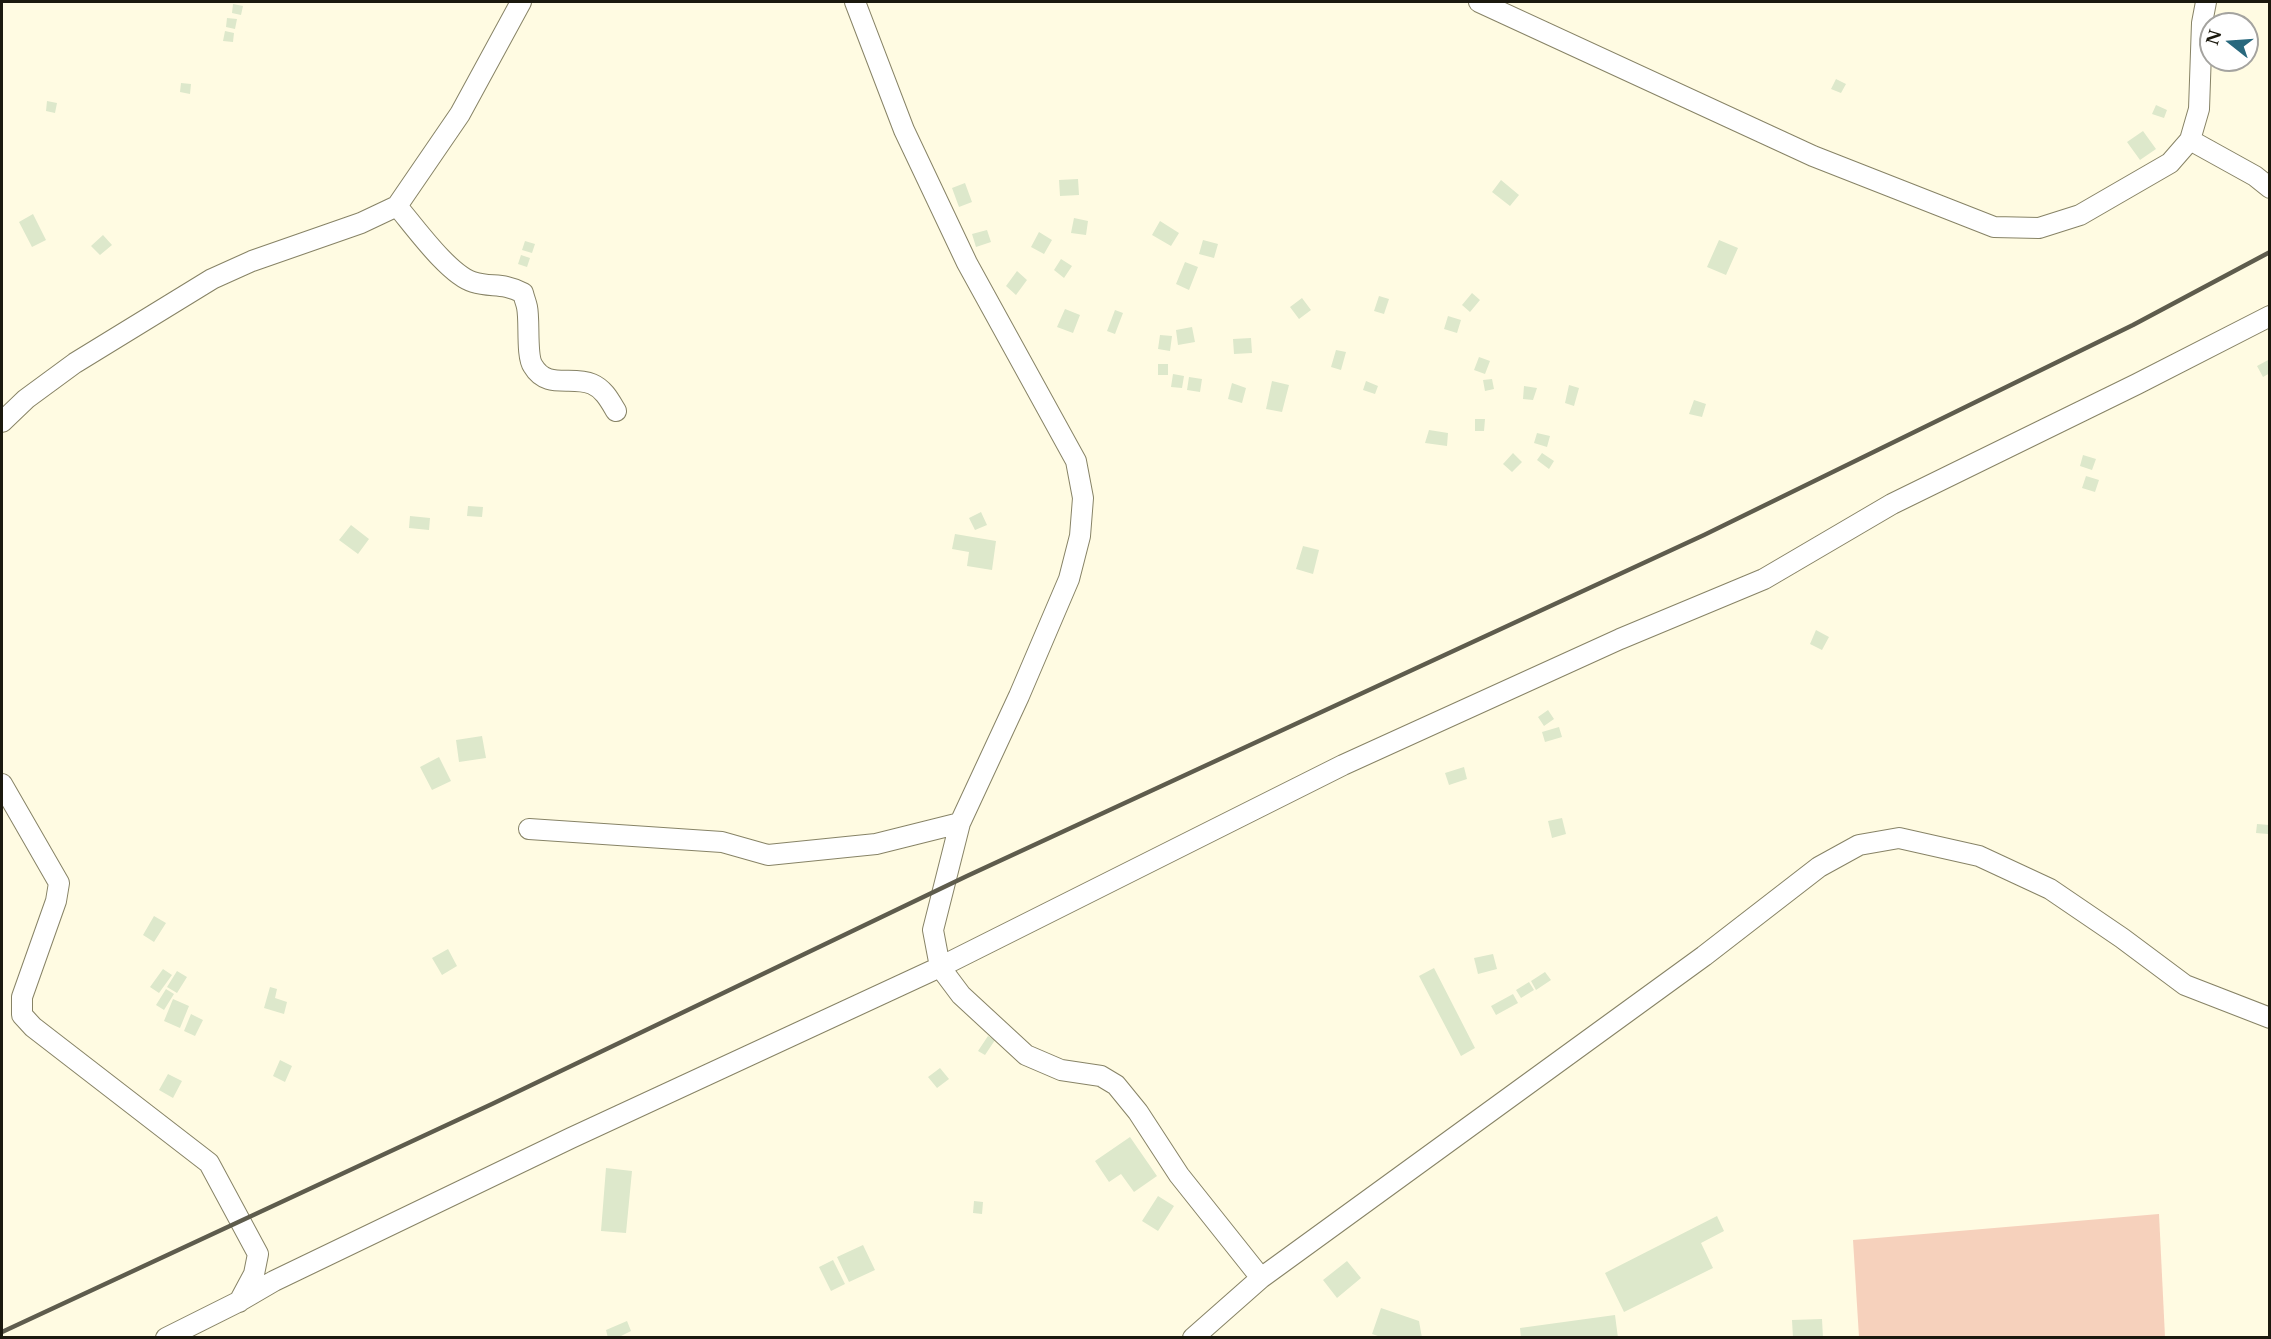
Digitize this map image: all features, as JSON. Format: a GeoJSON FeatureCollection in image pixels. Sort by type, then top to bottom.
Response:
{"type":"FeatureCollection","features":[{"type":"Feature","properties":{"kind":"street"},"geometry":{"type":"LineString","coordinates":[[2,422],[26,399],[75,363],[212,279],[252,261],[361,224],[397,206],[460,114],[521,2]]}},
{"type":"Feature","properties":{"kind":"street"},"geometry":{"type":"LineString","coordinates":[[855,2],[904,130],[967,262],[1076,461],[1083,498],[1080,536],[1069,579],[1019,696],[960,823],[933,930],[940,967],[961,995],[1026,1055],[1061,1070],[1101,1076],[1116,1085],[1138,1112],[1179,1175],[1261,1278]]}},
{"type":"Feature","properties":{"kind":"street"},"geometry":{"type":"LineString","coordinates":[[1479,2],[1813,156],[1994,227],[2039,228],[2080,215],[2170,163],[2190,140],[2199,109],[2202,23],[2206,2]]}},
{"type":"Feature","properties":{"kind":"street"},"geometry":{"type":"LineString","coordinates":[[2190,140],[2255,176],[2270,188]]}},
{"type":"Feature","properties":{"kind":"street"},"geometry":{"type":"LineString","coordinates":[[397,206],[454,272],[472,282],[510,286],[523,293],[527,307],[531,364],[541,376],[556,381],[574,380],[591,383],[604,392],[616,411]]}},
{"type":"Feature","properties":{"kind":"street"},"geometry":{"type":"LineString","coordinates":[[166,1338],[274,1281],[571,1138],[940,967],[1342,765],[1620,639],[1764,579],[1892,504],[2270,316]]}},
{"type":"Feature","properties":{"kind":"street"},"geometry":{"type":"LineString","coordinates":[[2,784],[59,883],[56,901],[22,997],[22,1015],[33,1027],[209,1163],[258,1254],[254,1274],[238,1302],[191,1338]]}},
{"type":"Feature","properties":{"kind":"street"},"geometry":{"type":"LineString","coordinates":[[530,829],[722,842],[768,855],[876,844],[960,823]]}},
{"type":"Feature","properties":{"kind":"street"},"geometry":{"type":"LineString","coordinates":[[1193,1338],[1261,1278],[1704,956],[1819,867],[1859,844],[1899,838],[1979,856],[2050,889],[2185,985],[2270,1018]]}},
{"type":"Feature","properties":{"kind":"shaded area"},"geometry":{"type":"Polygon","coordinates":[[[2159,1214],[2165,1337],[1859,1337],[1853,1240],[2159,1214]]]}},
{"type":"Feature","properties":{"kind":"building"},"geometry":{"type":"Polygon","coordinates":[[[233,4],[243,6],[241,15],[232,13],[233,4]]]}},
{"type":"Feature","properties":{"kind":"building"},"geometry":{"type":"Polygon","coordinates":[[[227,18],[237,19],[235,29],[226,27],[227,18]]]}},
{"type":"Feature","properties":{"kind":"building"},"geometry":{"type":"Polygon","coordinates":[[[225,31],[234,33],[233,42],[223,41],[225,31]]]}},
{"type":"Feature","properties":{"kind":"building"},"geometry":{"type":"Polygon","coordinates":[[[1836,79],[1846,84],[1841,93],[1831,89],[1836,79]]]}},
{"type":"Feature","properties":{"kind":"building"},"geometry":{"type":"Polygon","coordinates":[[[181,83],[191,84],[190,94],[180,92],[181,83]]]}},
{"type":"Feature","properties":{"kind":"building"},"geometry":{"type":"Polygon","coordinates":[[[47,101],[57,103],[55,113],[46,111],[47,101]]]}},
{"type":"Feature","properties":{"kind":"building"},"geometry":{"type":"Polygon","coordinates":[[[2156,105],[2167,110],[2164,118],[2152,114],[2156,105]]]}},
{"type":"Feature","properties":{"kind":"building"},"geometry":{"type":"Polygon","coordinates":[[[2143,131],[2156,149],[2140,160],[2127,142],[2143,131]]]}},
{"type":"Feature","properties":{"kind":"building"},"geometry":{"type":"Polygon","coordinates":[[[1078,179],[1079,195],[1060,196],[1059,180],[1078,179]]]}},
{"type":"Feature","properties":{"kind":"building"},"geometry":{"type":"Polygon","coordinates":[[[1501,180],[1519,195],[1510,206],[1492,192],[1501,180]]]}},
{"type":"Feature","properties":{"kind":"building"},"geometry":{"type":"Polygon","coordinates":[[[965,183],[972,202],[959,207],[952,188],[965,183]]]}},
{"type":"Feature","properties":{"kind":"building"},"geometry":{"type":"Polygon","coordinates":[[[33,214],[46,240],[32,247],[19,222],[33,214]]]}},
{"type":"Feature","properties":{"kind":"building"},"geometry":{"type":"Polygon","coordinates":[[[1074,218],[1088,221],[1086,235],[1071,233],[1074,218]]]}},
{"type":"Feature","properties":{"kind":"building"},"geometry":{"type":"Polygon","coordinates":[[[1160,221],[1179,233],[1171,246],[1152,235],[1160,221]]]}},
{"type":"Feature","properties":{"kind":"building"},"geometry":{"type":"Polygon","coordinates":[[[987,230],[991,242],[976,247],[972,234],[987,230]]]}},
{"type":"Feature","properties":{"kind":"building"},"geometry":{"type":"Polygon","coordinates":[[[1039,232],[1052,240],[1044,254],[1031,247],[1039,232]]]}},
{"type":"Feature","properties":{"kind":"building"},"geometry":{"type":"Polygon","coordinates":[[[103,235],[112,245],[100,255],[91,246],[103,235]]]}},
{"type":"Feature","properties":{"kind":"building"},"geometry":{"type":"Polygon","coordinates":[[[1203,240],[1218,244],[1214,258],[1199,254],[1203,240]]]}},
{"type":"Feature","properties":{"kind":"building"},"geometry":{"type":"Polygon","coordinates":[[[1719,240],[1738,248],[1726,275],[1707,267],[1719,240]]]}},
{"type":"Feature","properties":{"kind":"building"},"geometry":{"type":"Polygon","coordinates":[[[525,241],[535,244],[532,253],[522,250],[525,241]]]}},
{"type":"Feature","properties":{"kind":"building"},"geometry":{"type":"Polygon","coordinates":[[[521,255],[530,258],[527,267],[518,264],[521,255]]]}},
{"type":"Feature","properties":{"kind":"building"},"geometry":{"type":"Polygon","coordinates":[[[1061,259],[1072,266],[1064,278],[1054,270],[1061,259]]]}},
{"type":"Feature","properties":{"kind":"building"},"geometry":{"type":"Polygon","coordinates":[[[1185,262],[1198,267],[1189,290],[1176,284],[1185,262]]]}},
{"type":"Feature","properties":{"kind":"building"},"geometry":{"type":"Polygon","coordinates":[[[1017,271],[1027,280],[1016,295],[1006,286],[1017,271]]]}},
{"type":"Feature","properties":{"kind":"building"},"geometry":{"type":"Polygon","coordinates":[[[1472,293],[1480,300],[1470,312],[1462,305],[1472,293]]]}},
{"type":"Feature","properties":{"kind":"building"},"geometry":{"type":"Polygon","coordinates":[[[1379,296],[1389,299],[1384,314],[1374,311],[1379,296]]]}},
{"type":"Feature","properties":{"kind":"building"},"geometry":{"type":"Polygon","coordinates":[[[1302,298],[1311,310],[1299,319],[1290,307],[1302,298]]]}},
{"type":"Feature","properties":{"kind":"building"},"geometry":{"type":"Polygon","coordinates":[[[1065,309],[1080,315],[1073,333],[1057,327],[1065,309]]]}},
{"type":"Feature","properties":{"kind":"building"},"geometry":{"type":"Polygon","coordinates":[[[1115,310],[1123,313],[1115,334],[1107,331],[1115,310]]]}},
{"type":"Feature","properties":{"kind":"building"},"geometry":{"type":"Polygon","coordinates":[[[1448,316],[1461,320],[1457,333],[1444,329],[1448,316]]]}},
{"type":"Feature","properties":{"kind":"building"},"geometry":{"type":"Polygon","coordinates":[[[1192,327],[1195,342],[1178,345],[1176,330],[1192,327]]]}},
{"type":"Feature","properties":{"kind":"building"},"geometry":{"type":"Polygon","coordinates":[[[1160,335],[1172,336],[1170,351],[1158,349],[1160,335]]]}},
{"type":"Feature","properties":{"kind":"building"},"geometry":{"type":"Polygon","coordinates":[[[1251,338],[1252,353],[1234,354],[1233,339],[1251,338]]]}},
{"type":"Feature","properties":{"kind":"building"},"geometry":{"type":"Polygon","coordinates":[[[1336,350],[1346,352],[1341,370],[1331,367],[1336,350]]]}},
{"type":"Feature","properties":{"kind":"building"},"geometry":{"type":"Polygon","coordinates":[[[1479,357],[1490,361],[1485,374],[1474,370],[1479,357]]]}},
{"type":"Feature","properties":{"kind":"building"},"geometry":{"type":"Polygon","coordinates":[[[2270,359],[2270,373],[2263,377],[2257,366],[2270,359]]]}},
{"type":"Feature","properties":{"kind":"building"},"geometry":{"type":"Polygon","coordinates":[[[1158,364],[1168,364],[1168,375],[1158,375],[1158,364]]]}},
{"type":"Feature","properties":{"kind":"building"},"geometry":{"type":"Polygon","coordinates":[[[1173,374],[1184,376],[1182,388],[1171,387],[1173,374]]]}},
{"type":"Feature","properties":{"kind":"building"},"geometry":{"type":"Polygon","coordinates":[[[1189,377],[1202,379],[1200,392],[1187,390],[1189,377]]]}},
{"type":"Feature","properties":{"kind":"building"},"geometry":{"type":"Polygon","coordinates":[[[1492,379],[1494,389],[1485,391],[1483,380],[1492,379]]]}},
{"type":"Feature","properties":{"kind":"building"},"geometry":{"type":"Polygon","coordinates":[[[1272,381],[1289,385],[1282,412],[1266,409],[1272,381]]]}},
{"type":"Feature","properties":{"kind":"building"},"geometry":{"type":"Polygon","coordinates":[[[1366,381],[1378,386],[1375,394],[1363,390],[1366,381]]]}},
{"type":"Feature","properties":{"kind":"building"},"geometry":{"type":"Polygon","coordinates":[[[1232,383],[1246,388],[1242,403],[1228,399],[1232,383]]]}},
{"type":"Feature","properties":{"kind":"building"},"geometry":{"type":"Polygon","coordinates":[[[1569,385],[1579,388],[1574,406],[1565,403],[1569,385]]]}},
{"type":"Feature","properties":{"kind":"building"},"geometry":{"type":"Polygon","coordinates":[[[1524,386],[1537,388],[1533,400],[1523,399],[1524,386]]]}},
{"type":"Feature","properties":{"kind":"building"},"geometry":{"type":"Polygon","coordinates":[[[1694,400],[1706,404],[1702,417],[1689,414],[1694,400]]]}},
{"type":"Feature","properties":{"kind":"building"},"geometry":{"type":"Polygon","coordinates":[[[1475,419],[1485,419],[1484,431],[1475,431],[1475,419]]]}},
{"type":"Feature","properties":{"kind":"building"},"geometry":{"type":"Polygon","coordinates":[[[1429,430],[1448,433],[1447,446],[1425,443],[1429,430]]]}},
{"type":"Feature","properties":{"kind":"building"},"geometry":{"type":"Polygon","coordinates":[[[1537,433],[1550,436],[1547,447],[1534,443],[1537,433]]]}},
{"type":"Feature","properties":{"kind":"building"},"geometry":{"type":"Polygon","coordinates":[[[1513,453],[1522,462],[1512,472],[1503,464],[1513,453]]]}},
{"type":"Feature","properties":{"kind":"building"},"geometry":{"type":"Polygon","coordinates":[[[1542,453],[1554,461],[1549,469],[1537,460],[1542,453]]]}},
{"type":"Feature","properties":{"kind":"building"},"geometry":{"type":"Polygon","coordinates":[[[2083,455],[2096,459],[2092,470],[2080,466],[2083,455]]]}},
{"type":"Feature","properties":{"kind":"building"},"geometry":{"type":"Polygon","coordinates":[[[2086,476],[2099,480],[2095,492],[2082,488],[2086,476]]]}},
{"type":"Feature","properties":{"kind":"building"},"geometry":{"type":"Polygon","coordinates":[[[468,506],[483,507],[482,517],[467,516],[468,506]]]}},
{"type":"Feature","properties":{"kind":"building"},"geometry":{"type":"Polygon","coordinates":[[[981,512],[987,525],[975,530],[969,518],[981,512]]]}},
{"type":"Feature","properties":{"kind":"building"},"geometry":{"type":"Polygon","coordinates":[[[410,516],[430,518],[429,530],[409,528],[410,516]]]}},
{"type":"Feature","properties":{"kind":"building"},"geometry":{"type":"Polygon","coordinates":[[[351,525],[369,539],[358,554],[339,540],[351,525]]]}},
{"type":"Feature","properties":{"kind":"building"},"geometry":{"type":"Polygon","coordinates":[[[955,534],[996,541],[992,570],[967,566],[969,552],[952,549],[955,534]]]}},
{"type":"Feature","properties":{"kind":"building"},"geometry":{"type":"Polygon","coordinates":[[[1303,546],[1319,550],[1313,574],[1296,569],[1303,546]]]}},
{"type":"Feature","properties":{"kind":"building"},"geometry":{"type":"Polygon","coordinates":[[[1816,630],[1829,637],[1822,650],[1810,644],[1816,630]]]}},
{"type":"Feature","properties":{"kind":"building"},"geometry":{"type":"Polygon","coordinates":[[[1548,710],[1554,719],[1544,726],[1538,717],[1548,710]]]}},
{"type":"Feature","properties":{"kind":"building"},"geometry":{"type":"Polygon","coordinates":[[[1559,727],[1562,737],[1545,742],[1542,732],[1559,727]]]}},
{"type":"Feature","properties":{"kind":"building"},"geometry":{"type":"Polygon","coordinates":[[[482,736],[486,758],[459,762],[456,740],[482,736]]]}},
{"type":"Feature","properties":{"kind":"building"},"geometry":{"type":"Polygon","coordinates":[[[439,757],[451,781],[432,790],[420,767],[439,757]]]}},
{"type":"Feature","properties":{"kind":"building"},"geometry":{"type":"Polygon","coordinates":[[[1464,767],[1467,779],[1449,785],[1445,773],[1464,767]]]}},
{"type":"Feature","properties":{"kind":"building"},"geometry":{"type":"Polygon","coordinates":[[[1562,818],[1566,834],[1552,838],[1548,821],[1562,818]]]}},
{"type":"Feature","properties":{"kind":"building"},"geometry":{"type":"Polygon","coordinates":[[[2257,824],[2269,825],[2268,834],[2256,833],[2257,824]]]}},
{"type":"Feature","properties":{"kind":"building"},"geometry":{"type":"Polygon","coordinates":[[[154,916],[166,923],[154,942],[143,935],[154,916]]]}},
{"type":"Feature","properties":{"kind":"building"},"geometry":{"type":"Polygon","coordinates":[[[448,949],[457,966],[442,975],[432,958],[448,949]]]}},
{"type":"Feature","properties":{"kind":"building"},"geometry":{"type":"Polygon","coordinates":[[[1493,954],[1497,969],[1478,974],[1474,958],[1493,954]]]}},
{"type":"Feature","properties":{"kind":"building"},"geometry":{"type":"Polygon","coordinates":[[[1434,968],[1475,1048],[1461,1056],[1419,976],[1434,968]]]}},
{"type":"Feature","properties":{"kind":"building"},"geometry":{"type":"Polygon","coordinates":[[[163,969],[172,975],[159,993],[150,987],[163,969]]]}},
{"type":"Feature","properties":{"kind":"building"},"geometry":{"type":"Polygon","coordinates":[[[177,971],[187,977],[177,993],[167,987],[177,971]]]}},
{"type":"Feature","properties":{"kind":"building"},"geometry":{"type":"Polygon","coordinates":[[[1545,972],[1551,980],[1536,990],[1531,981],[1545,972]]]}},
{"type":"Feature","properties":{"kind":"building"},"geometry":{"type":"Polygon","coordinates":[[[1529,982],[1534,990],[1521,998],[1516,990],[1529,982]]]}},
{"type":"Feature","properties":{"kind":"building"},"geometry":{"type":"Polygon","coordinates":[[[270,987],[277,989],[275,998],[287,1002],[284,1014],[264,1008],[270,987]]]}},
{"type":"Feature","properties":{"kind":"building"},"geometry":{"type":"Polygon","coordinates":[[[166,989],[174,994],[164,1010],[156,1005],[166,989]]]}},
{"type":"Feature","properties":{"kind":"building"},"geometry":{"type":"Polygon","coordinates":[[[1513,994],[1518,1003],[1496,1015],[1491,1006],[1513,994]]]}},
{"type":"Feature","properties":{"kind":"building"},"geometry":{"type":"Polygon","coordinates":[[[173,999],[189,1006],[180,1028],[164,1021],[173,999]]]}},
{"type":"Feature","properties":{"kind":"building"},"geometry":{"type":"Polygon","coordinates":[[[191,1014],[203,1020],[195,1036],[184,1031],[191,1014]]]}},
{"type":"Feature","properties":{"kind":"building"},"geometry":{"type":"Polygon","coordinates":[[[988,1036],[995,1040],[985,1055],[978,1051],[988,1036]]]}},
{"type":"Feature","properties":{"kind":"building"},"geometry":{"type":"Polygon","coordinates":[[[280,1060],[292,1066],[285,1082],[273,1076],[280,1060]]]}},
{"type":"Feature","properties":{"kind":"building"},"geometry":{"type":"Polygon","coordinates":[[[940,1068],[949,1079],[937,1088],[928,1077],[940,1068]]]}},
{"type":"Feature","properties":{"kind":"building"},"geometry":{"type":"Polygon","coordinates":[[[168,1074],[182,1081],[173,1098],[159,1090],[168,1074]]]}},
{"type":"Feature","properties":{"kind":"building"},"geometry":{"type":"Polygon","coordinates":[[[1130,1137],[1157,1176],[1134,1192],[1121,1174],[1109,1182],[1095,1161],[1130,1137]]]}},
{"type":"Feature","properties":{"kind":"building"},"geometry":{"type":"Polygon","coordinates":[[[606,1168],[632,1171],[626,1233],[601,1231],[606,1168]]]}},
{"type":"Feature","properties":{"kind":"building"},"geometry":{"type":"Polygon","coordinates":[[[1158,1196],[1174,1206],[1158,1231],[1142,1221],[1158,1196]]]}},
{"type":"Feature","properties":{"kind":"building"},"geometry":{"type":"Polygon","coordinates":[[[974,1201],[983,1202],[982,1214],[973,1213],[974,1201]]]}},
{"type":"Feature","properties":{"kind":"building"},"geometry":{"type":"Polygon","coordinates":[[[1717,1216],[1724,1231],[1701,1243],[1713,1268],[1624,1312],[1605,1273],[1717,1216]]]}},
{"type":"Feature","properties":{"kind":"building"},"geometry":{"type":"Polygon","coordinates":[[[863,1245],[875,1270],[849,1282],[837,1257],[863,1245]]]}},
{"type":"Feature","properties":{"kind":"building"},"geometry":{"type":"Polygon","coordinates":[[[833,1260],[845,1284],[831,1291],[819,1267],[833,1260]]]}},
{"type":"Feature","properties":{"kind":"building"},"geometry":{"type":"Polygon","coordinates":[[[1347,1261],[1361,1278],[1337,1298],[1323,1280],[1347,1261]]]}},
{"type":"Feature","properties":{"kind":"building"},"geometry":{"type":"Polygon","coordinates":[[[1381,1308],[1419,1321],[1422,1338],[1384,1338],[1372,1334],[1381,1308]]]}},
{"type":"Feature","properties":{"kind":"building"},"geometry":{"type":"Polygon","coordinates":[[[1615,1315],[1618,1338],[1521,1338],[1520,1328],[1615,1315]]]}},
{"type":"Feature","properties":{"kind":"building"},"geometry":{"type":"Polygon","coordinates":[[[1822,1319],[1823,1338],[1793,1338],[1792,1320],[1822,1319]]]}},
{"type":"Feature","properties":{"kind":"building"},"geometry":{"type":"Polygon","coordinates":[[[627,1321],[631,1331],[617,1338],[608,1338],[606,1330],[627,1321]]]}},
{"type":"Feature","properties":{"kind":"railway"},"geometry":{"type":"LineString","coordinates":[[2,1332],[492,1104],[967,876],[1704,535],[2133,325],[2270,252]]}}]}
